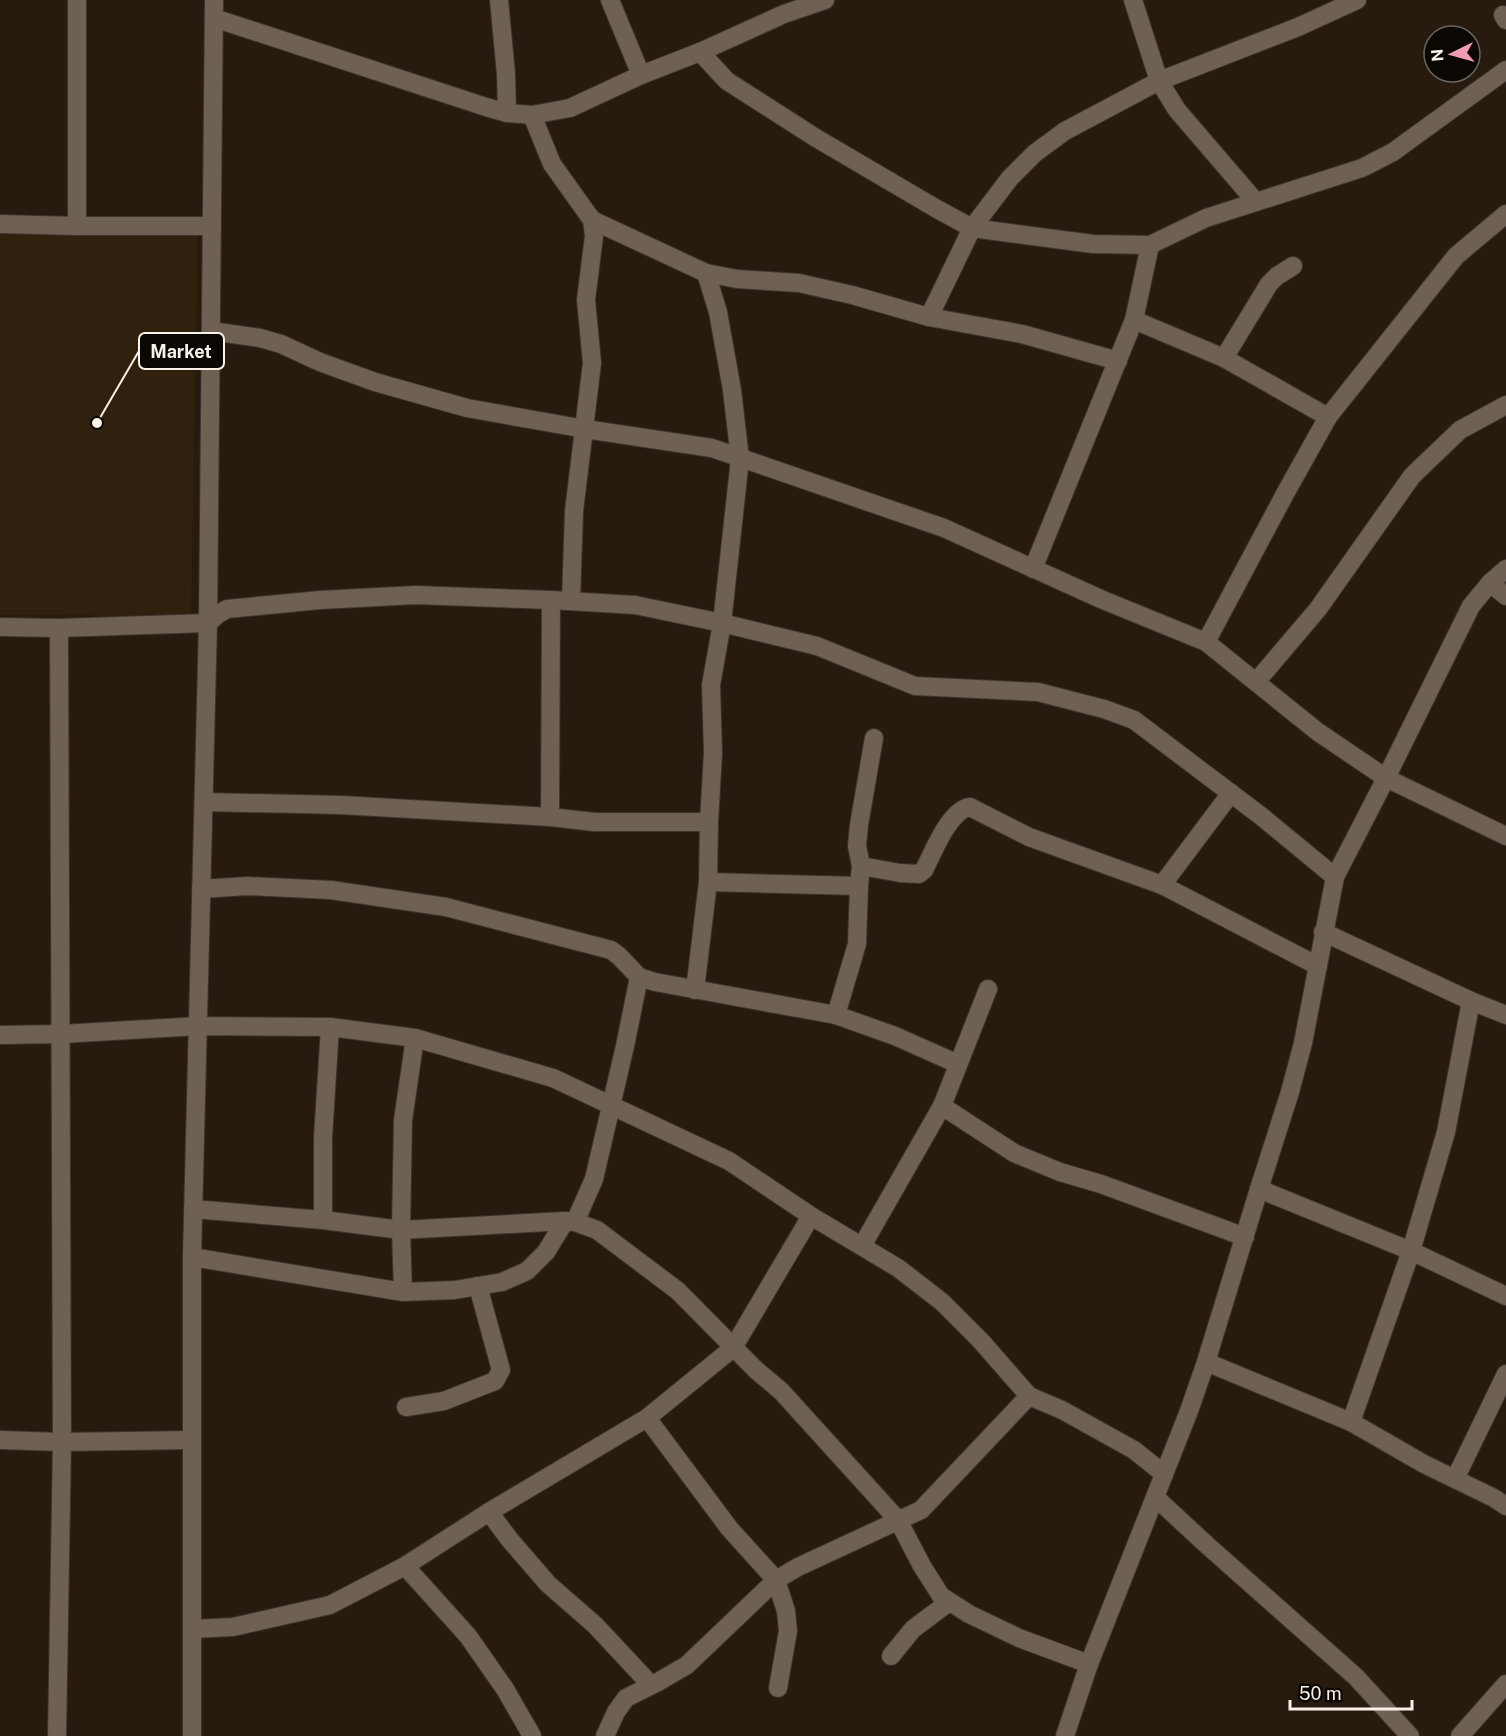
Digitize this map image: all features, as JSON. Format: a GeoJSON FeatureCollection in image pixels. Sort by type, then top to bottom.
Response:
{"type":"FeatureCollection","features":[{"type":"Feature","properties":{"kind":"street"},"geometry":{"type":"LineString","coordinates":[[76,0],[77,226]]}},
{"type":"Feature","properties":{"kind":"street"},"geometry":{"type":"LineString","coordinates":[[499,0],[507,113]]}},
{"type":"Feature","properties":{"kind":"street"},"geometry":{"type":"LineString","coordinates":[[610,0],[641,75]]}},
{"type":"Feature","properties":{"kind":"street"},"geometry":{"type":"LineString","coordinates":[[192,1736],[192,1257],[208,623],[214,9],[507,113],[532,116],[570,108],[641,75],[699,52],[782,7],[825,0]]}},
{"type":"Feature","properties":{"kind":"street"},"geometry":{"type":"LineString","coordinates":[[1133,0],[1159,81],[1176,110],[1256,202]]}},
{"type":"Feature","properties":{"kind":"street"},"geometry":{"type":"LineString","coordinates":[[929,317],[972,228],[1010,178],[1035,153],[1065,131],[1159,81],[1298,27],[1357,0]]}},
{"type":"Feature","properties":{"kind":"street"},"geometry":{"type":"LineString","coordinates":[[699,52],[727,81],[816,138],[972,228],[1093,244],[1150,245],[1206,218],[1362,168],[1393,152],[1506,70]]}},
{"type":"Feature","properties":{"kind":"street"},"geometry":{"type":"LineString","coordinates":[[532,116],[552,164],[592,220],[594,236],[585,300],[592,363],[574,511],[571,601]]}},
{"type":"Feature","properties":{"kind":"street"},"geometry":{"type":"LineString","coordinates":[[1206,642],[1328,417],[1456,256],[1506,214]]}},
{"type":"Feature","properties":{"kind":"street"},"geometry":{"type":"LineString","coordinates":[[592,220],[706,273],[736,279],[799,283],[852,295],[929,317],[1022,334],[1118,361]]}},
{"type":"Feature","properties":{"kind":"street"},"geometry":{"type":"LineString","coordinates":[[0,224],[212,226]]}},
{"type":"Feature","properties":{"kind":"street"},"geometry":{"type":"LineString","coordinates":[[1033,569],[1134,320],[1150,245]]}},
{"type":"Feature","properties":{"kind":"street"},"geometry":{"type":"LineString","coordinates":[[1224,358],[1269,284],[1293,266]]}},
{"type":"Feature","properties":{"kind":"street"},"geometry":{"type":"LineString","coordinates":[[694,990],[708,882],[713,753],[711,685],[722,624],[740,459],[732,390],[718,312],[706,273]]}},
{"type":"Feature","properties":{"kind":"street"},"geometry":{"type":"LineString","coordinates":[[1134,320],[1224,358],[1328,417]]}},
{"type":"Feature","properties":{"kind":"street"},"geometry":{"type":"LineString","coordinates":[[211,331],[260,338],[281,344],[320,362],[375,382],[467,408],[712,448],[944,528],[1033,569],[1206,642],[1318,732],[1386,778],[1506,836]]}},
{"type":"Feature","properties":{"kind":"street"},"geometry":{"type":"LineString","coordinates":[[1257,682],[1318,609],[1412,476],[1460,430],[1506,405]]}},
{"type":"Feature","properties":{"kind":"street"},"geometry":{"type":"LineString","coordinates":[[1065,1736],[1089,1664],[1189,1411],[1206,1362],[1290,1092],[1303,1043],[1335,877],[1471,606],[1490,583],[1506,569]]}},
{"type":"Feature","properties":{"kind":"street"},"geometry":{"type":"LineString","coordinates":[[1490,583],[1506,596]]}},
{"type":"Feature","properties":{"kind":"street"},"geometry":{"type":"LineString","coordinates":[[0,627],[58,628],[208,623],[227,609],[320,600],[416,595],[634,605],[817,646],[915,686],[1038,692],[1104,709],[1134,720],[1262,816],[1335,877]]}},
{"type":"Feature","properties":{"kind":"street"},"geometry":{"type":"LineString","coordinates":[[550,817],[551,600]]}},
{"type":"Feature","properties":{"kind":"street"},"geometry":{"type":"LineString","coordinates":[[57,1736],[62,1442],[58,628]]}},
{"type":"Feature","properties":{"kind":"street"},"geometry":{"type":"LineString","coordinates":[[836,1015],[857,944],[861,866],[857,846],[874,738]]}},
{"type":"Feature","properties":{"kind":"street"},"geometry":{"type":"LineString","coordinates":[[1162,885],[1231,792]]}},
{"type":"Feature","properties":{"kind":"street"},"geometry":{"type":"LineString","coordinates":[[204,802],[341,805],[550,817],[594,822],[709,822]]}},
{"type":"Feature","properties":{"kind":"street"},"geometry":{"type":"LineString","coordinates":[[861,866],[919,874],[924,870],[950,821],[963,808],[970,807],[1029,837],[1162,885],[1318,966]]}},
{"type":"Feature","properties":{"kind":"street"},"geometry":{"type":"LineString","coordinates":[[708,882],[859,886]]}},
{"type":"Feature","properties":{"kind":"street"},"geometry":{"type":"LineString","coordinates":[[201,889],[247,886],[331,890],[446,907],[611,950],[639,977],[655,982],[836,1015],[895,1036],[958,1064]]}},
{"type":"Feature","properties":{"kind":"street"},"geometry":{"type":"LineString","coordinates":[[1323,932],[1506,1015]]}},
{"type":"Feature","properties":{"kind":"street"},"geometry":{"type":"LineString","coordinates":[[192,1257],[403,1292],[455,1290],[502,1282],[527,1271],[570,1222],[594,1179],[639,977]]}},
{"type":"Feature","properties":{"kind":"street"},"geometry":{"type":"LineString","coordinates":[[862,1246],[942,1106],[988,989]]}},
{"type":"Feature","properties":{"kind":"street"},"geometry":{"type":"LineString","coordinates":[[1351,1422],[1411,1251],[1446,1132],[1471,1001]]}},
{"type":"Feature","properties":{"kind":"street"},"geometry":{"type":"LineString","coordinates":[[0,1035],[199,1026],[330,1027],[415,1038],[553,1078],[583,1090],[611,1106],[729,1161],[810,1216],[898,1268],[942,1302],[981,1341],[1029,1396],[1062,1410],[1134,1450],[1164,1474]]}},
{"type":"Feature","properties":{"kind":"street"},"geometry":{"type":"LineString","coordinates":[[323,1220],[323,1138],[330,1027]]}},
{"type":"Feature","properties":{"kind":"street"},"geometry":{"type":"LineString","coordinates":[[403,1292],[401,1230],[403,1120],[415,1038]]}},
{"type":"Feature","properties":{"kind":"street"},"geometry":{"type":"LineString","coordinates":[[942,1106],[1014,1154],[1245,1237]]}},
{"type":"Feature","properties":{"kind":"street"},"geometry":{"type":"LineString","coordinates":[[1258,1189],[1411,1251],[1506,1296]]}},
{"type":"Feature","properties":{"kind":"street"},"geometry":{"type":"LineString","coordinates":[[193,1209],[323,1220],[401,1230],[570,1222],[597,1230],[678,1291],[733,1348],[781,1391],[898,1520],[941,1596],[969,1614],[1019,1638],[1089,1664]]}},
{"type":"Feature","properties":{"kind":"street"},"geometry":{"type":"LineString","coordinates":[[192,1629],[233,1627],[330,1605],[405,1566],[489,1512],[647,1418],[733,1348],[810,1216]]}},
{"type":"Feature","properties":{"kind":"street"},"geometry":{"type":"LineString","coordinates":[[406,1407],[444,1401],[495,1381],[501,1370],[478,1286]]}},
{"type":"Feature","properties":{"kind":"street"},"geometry":{"type":"LineString","coordinates":[[1206,1362],[1351,1422],[1424,1464],[1506,1506]]}},
{"type":"Feature","properties":{"kind":"street"},"geometry":{"type":"LineString","coordinates":[[1455,1479],[1506,1374]]}},
{"type":"Feature","properties":{"kind":"street"},"geometry":{"type":"LineString","coordinates":[[605,1736],[616,1712],[627,1698],[687,1665],[776,1580],[798,1567],[921,1510],[1029,1396]]}},
{"type":"Feature","properties":{"kind":"street"},"geometry":{"type":"LineString","coordinates":[[647,1418],[729,1528],[776,1580],[786,1611],[788,1631],[778,1688]]}},
{"type":"Feature","properties":{"kind":"street"},"geometry":{"type":"LineString","coordinates":[[0,1440],[62,1442],[191,1440]]}},
{"type":"Feature","properties":{"kind":"street"},"geometry":{"type":"LineString","coordinates":[[1155,1497],[1356,1677],[1410,1736]]}},
{"type":"Feature","properties":{"kind":"street"},"geometry":{"type":"LineString","coordinates":[[489,1512],[548,1584],[595,1625],[651,1685]]}},
{"type":"Feature","properties":{"kind":"street"},"geometry":{"type":"LineString","coordinates":[[405,1566],[468,1636],[505,1689],[532,1736]]}},
{"type":"Feature","properties":{"kind":"street"},"geometry":{"type":"LineString","coordinates":[[891,1656],[913,1629],[949,1602]]}},
{"type":"Feature","properties":{"kind":"street"},"geometry":{"type":"LineString","coordinates":[[1460,1736],[1506,1684]]}},
{"type":"Feature","properties":{"kind":"shaded area"},"geometry":{"type":"Polygon","coordinates":[[[0,231],[198,232],[191,616],[0,615],[0,231]]]}},
{"type":"Feature","properties":{"kind":"place","name":"Market"},"geometry":{"type":"Point","coordinates":[97,423]}}]}
